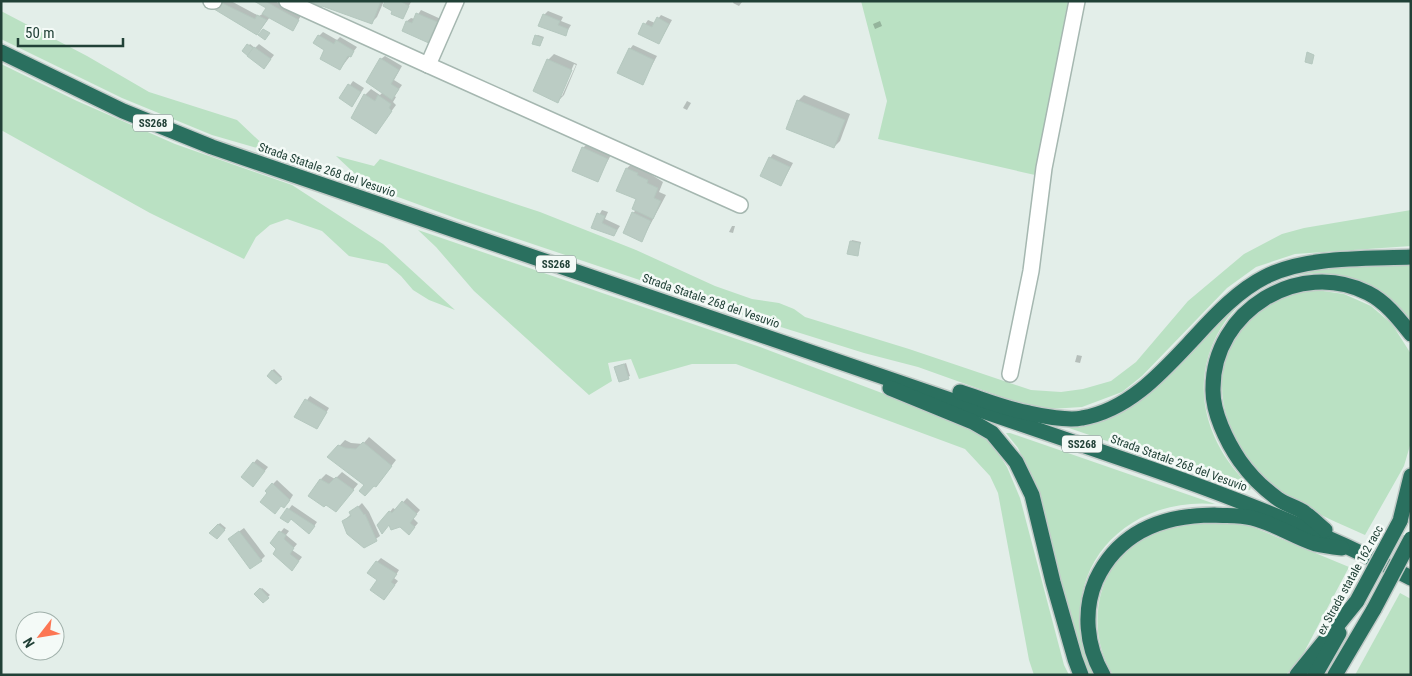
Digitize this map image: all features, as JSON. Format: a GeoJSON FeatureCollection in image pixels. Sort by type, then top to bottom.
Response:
{"type":"FeatureCollection","features":[{"type":"Feature","properties":{"kind":"highway","name":"Strada Statale 268 del Vesuvio"},"geometry":{"type":"LineString","coordinates":[[1,52],[123,111],[212,147],[1229,496],[1335,539],[1365,554]]}},
{"type":"Feature","properties":{"kind":"highway"},"geometry":{"type":"LineString","coordinates":[[875,374],[935,385],[1028,413],[1080,419],[1108,411],[1138,393],[1217,314],[1264,277],[1285,268],[1321,263],[1411,257]]}},
{"type":"Feature","properties":{"kind":"highway"},"geometry":{"type":"LineString","coordinates":[[1335,539],[1304,512],[1279,500],[1261,484],[1241,462],[1233,448],[1225,433],[1215,405],[1213,388],[1214,374],[1224,341],[1240,317],[1262,299],[1281,289],[1310,283],[1340,283],[1368,293],[1392,311],[1411,334]]}},
{"type":"Feature","properties":{"kind":"highway"},"geometry":{"type":"LineString","coordinates":[[831,358],[886,386],[973,422],[992,432],[1008,449],[1024,476],[1032,495],[1053,582],[1074,659],[1081,675]]}},
{"type":"Feature","properties":{"kind":"highway"},"geometry":{"type":"LineString","coordinates":[[1400,521],[1407,485],[1411,476]]}},
{"type":"Feature","properties":{"kind":"highway","name":"ex Strada statale 162 racc"},"geometry":{"type":"LineString","coordinates":[[1315,675],[1411,499]]}},
{"type":"Feature","properties":{"kind":"highway"},"geometry":{"type":"LineString","coordinates":[[1103,675],[1091,649],[1088,621],[1090,594],[1104,563],[1136,533],[1157,524],[1186,515],[1253,518],[1316,544],[1365,554],[1411,575]]}},
{"type":"Feature","properties":{"kind":"highway"},"geometry":{"type":"LineString","coordinates":[[1335,675],[1374,609],[1411,539]]}},
{"type":"Feature","properties":{"kind":"highway"},"geometry":{"type":"LineString","coordinates":[[1297,675],[1357,601]]}},
{"type":"Feature","properties":{"kind":"highway"},"geometry":{"type":"LineString","coordinates":[[1347,675],[1374,609]]}},
{"type":"Feature","properties":{"kind":"street"},"geometry":{"type":"LineString","coordinates":[[287,1],[740,205]]}},
{"type":"Feature","properties":{"kind":"street"},"geometry":{"type":"LineString","coordinates":[[428,65],[456,1]]}},
{"type":"Feature","properties":{"kind":"street"},"geometry":{"type":"LineString","coordinates":[[1010,374],[1031,271],[1044,168],[1077,1]]}},
{"type":"Feature","properties":{"kind":"green space"},"geometry":{"type":"Polygon","coordinates":[[[861,1],[1068,1],[1035,175],[878,139],[887,101],[861,1]]]}},
{"type":"Feature","properties":{"kind":"green space"},"geometry":{"type":"Polygon","coordinates":[[[1,11],[87,56],[149,92],[237,120],[271,152],[212,135],[122,98],[1,39],[1,11]]]}},
{"type":"Feature","properties":{"kind":"green space"},"geometry":{"type":"Polygon","coordinates":[[[1,64],[77,101],[175,144],[292,185],[383,244],[455,310],[429,300],[413,290],[387,264],[349,256],[322,231],[287,219],[270,225],[256,237],[244,259],[150,213],[1,130],[1,64]]]}},
{"type":"Feature","properties":{"kind":"green space"},"geometry":{"type":"Polygon","coordinates":[[[336,156],[374,166],[380,159],[540,212],[636,250],[715,286],[752,299],[779,303],[794,309],[805,317],[909,349],[1031,390],[1061,392],[1083,389],[1111,381],[1136,362],[1188,301],[1244,254],[1282,234],[1304,228],[1411,210],[1411,246],[1295,254],[1256,267],[1227,288],[1142,376],[1122,392],[1082,407],[1050,409],[1030,407],[918,367],[864,353],[768,323],[458,219],[368,186],[336,156]]]}},
{"type":"Feature","properties":{"kind":"green space"},"geometry":{"type":"Polygon","coordinates":[[[418,230],[760,347],[972,427],[991,442],[1007,467],[1020,498],[1064,665],[1069,675],[1034,675],[1029,660],[998,493],[990,476],[965,449],[736,364],[692,364],[639,379],[631,359],[608,363],[612,381],[589,395],[474,291],[436,247],[418,230]]]}},
{"type":"Feature","properties":{"kind":"green space"},"geometry":{"type":"Polygon","coordinates":[[[1411,263],[1411,321],[1397,306],[1374,288],[1346,277],[1320,273],[1295,276],[1272,283],[1251,295],[1233,311],[1219,331],[1209,354],[1204,380],[1204,395],[1210,425],[1216,439],[1231,465],[1251,487],[1250,490],[1066,427],[1102,418],[1249,291],[1302,269],[1411,263]]]}},
{"type":"Feature","properties":{"kind":"green space"},"geometry":{"type":"Polygon","coordinates":[[[1316,290],[1344,294],[1371,306],[1392,324],[1411,354],[1411,442],[1404,466],[1365,535],[1305,507],[1278,490],[1265,479],[1245,457],[1238,445],[1228,421],[1223,396],[1223,373],[1228,351],[1237,332],[1252,316],[1270,303],[1291,295],[1316,290]]]}},
{"type":"Feature","properties":{"kind":"green space"},"geometry":{"type":"Polygon","coordinates":[[[1006,433],[1215,504],[1187,504],[1160,510],[1136,521],[1115,536],[1098,556],[1086,579],[1081,606],[1083,640],[1095,675],[1089,675],[1085,667],[1034,483],[1018,448],[1006,433]]]}},
{"type":"Feature","properties":{"kind":"green space"},"geometry":{"type":"Polygon","coordinates":[[[1211,521],[1243,523],[1349,567],[1301,658],[1286,675],[1113,675],[1104,656],[1099,636],[1100,595],[1107,576],[1118,559],[1133,544],[1151,533],[1173,526],[1211,521]]]}},
{"type":"Feature","properties":{"kind":"green space"},"geometry":{"type":"Polygon","coordinates":[[[1400,593],[1411,599],[1411,675],[1355,675],[1400,593]]]}},
{"type":"Feature","properties":{"kind":"building"},"geometry":{"type":"Polygon","coordinates":[[[218,1],[255,19],[257,15],[267,20],[257,35],[214,9],[218,1]]]}},
{"type":"Feature","properties":{"kind":"building"},"geometry":{"type":"Polygon","coordinates":[[[254,1],[265,1],[299,20],[293,31],[262,14],[266,8],[254,1]]]}},
{"type":"Feature","properties":{"kind":"building"},"geometry":{"type":"Polygon","coordinates":[[[305,1],[381,1],[372,24],[322,6],[320,10],[305,1]]]}},
{"type":"Feature","properties":{"kind":"building"},"geometry":{"type":"Polygon","coordinates":[[[385,1],[400,1],[409,6],[403,19],[391,14],[392,11],[383,6],[385,1]]]}},
{"type":"Feature","properties":{"kind":"building"},"geometry":{"type":"Polygon","coordinates":[[[416,13],[440,23],[431,44],[402,31],[406,21],[412,23],[416,13]]]}},
{"type":"Feature","properties":{"kind":"building"},"geometry":{"type":"Polygon","coordinates":[[[543,14],[560,21],[558,25],[568,29],[566,36],[538,26],[543,14]]]}},
{"type":"Feature","properties":{"kind":"building"},"geometry":{"type":"Polygon","coordinates":[[[657,17],[669,24],[659,44],[638,34],[643,23],[652,27],[657,17]]]}},
{"type":"Feature","properties":{"kind":"building"},"geometry":{"type":"Polygon","coordinates":[[[263,29],[270,33],[265,40],[258,35],[263,29]]]}},
{"type":"Feature","properties":{"kind":"building"},"geometry":{"type":"Polygon","coordinates":[[[318,35],[334,44],[336,40],[354,51],[351,57],[348,56],[340,70],[320,59],[324,50],[313,43],[318,35]]]}},
{"type":"Feature","properties":{"kind":"building"},"geometry":{"type":"Polygon","coordinates":[[[535,35],[543,38],[540,46],[532,44],[535,35]]]}},
{"type":"Feature","properties":{"kind":"building"},"geometry":{"type":"Polygon","coordinates":[[[247,44],[253,48],[248,56],[242,51],[247,44]]]}},
{"type":"Feature","properties":{"kind":"building"},"geometry":{"type":"Polygon","coordinates":[[[254,47],[271,59],[264,69],[247,56],[254,47]]]}},
{"type":"Feature","properties":{"kind":"building"},"geometry":{"type":"Polygon","coordinates":[[[629,48],[654,60],[643,85],[617,73],[629,48]]]}},
{"type":"Feature","properties":{"kind":"building"},"geometry":{"type":"Polygon","coordinates":[[[1307,52],[1314,55],[1312,64],[1305,62],[1307,52]]]}},
{"type":"Feature","properties":{"kind":"building"},"geometry":{"type":"Polygon","coordinates":[[[380,58],[399,70],[391,84],[399,89],[392,100],[366,82],[380,58]]]}},
{"type":"Feature","properties":{"kind":"building"},"geometry":{"type":"Polygon","coordinates":[[[547,59],[572,70],[558,103],[533,91],[547,59]]]}},
{"type":"Feature","properties":{"kind":"building"},"geometry":{"type":"Polygon","coordinates":[[[348,84],[361,92],[352,107],[339,98],[348,84]]]}},
{"type":"Feature","properties":{"kind":"building"},"geometry":{"type":"Polygon","coordinates":[[[364,94],[375,101],[378,95],[391,104],[389,108],[392,111],[376,134],[351,118],[364,94]]]}},
{"type":"Feature","properties":{"kind":"building"},"geometry":{"type":"Polygon","coordinates":[[[797,100],[845,120],[834,148],[786,129],[797,100]]]}},
{"type":"Feature","properties":{"kind":"building"},"geometry":{"type":"Polygon","coordinates":[[[582,147],[608,159],[598,182],[572,171],[582,147]]]}},
{"type":"Feature","properties":{"kind":"building"},"geometry":{"type":"Polygon","coordinates":[[[769,157],[790,167],[781,186],[760,176],[769,157]]]}},
{"type":"Feature","properties":{"kind":"building"},"geometry":{"type":"Polygon","coordinates":[[[626,168],[638,173],[637,175],[648,180],[647,183],[658,188],[654,198],[661,201],[653,219],[632,209],[636,199],[616,191],[626,168]]]}},
{"type":"Feature","properties":{"kind":"building"},"geometry":{"type":"Polygon","coordinates":[[[632,212],[651,221],[642,242],[623,233],[632,212]]]}},
{"type":"Feature","properties":{"kind":"building"},"geometry":{"type":"Polygon","coordinates":[[[597,213],[605,216],[602,223],[617,230],[614,236],[591,228],[597,213]]]}},
{"type":"Feature","properties":{"kind":"building"},"geometry":{"type":"Polygon","coordinates":[[[850,241],[860,243],[858,256],[847,254],[850,241]]]}},
{"type":"Feature","properties":{"kind":"building"},"geometry":{"type":"Polygon","coordinates":[[[624,364],[629,379],[619,382],[614,367],[624,364]]]}},
{"type":"Feature","properties":{"kind":"building"},"geometry":{"type":"Polygon","coordinates":[[[272,370],[282,379],[276,384],[267,376],[272,370]]]}},
{"type":"Feature","properties":{"kind":"building"},"geometry":{"type":"Polygon","coordinates":[[[305,399],[327,412],[317,429],[294,417],[305,399]]]}},
{"type":"Feature","properties":{"kind":"building"},"geometry":{"type":"Polygon","coordinates":[[[363,442],[392,466],[376,487],[374,486],[365,496],[359,491],[364,485],[327,457],[338,445],[356,449],[363,442]]]}},
{"type":"Feature","properties":{"kind":"building"},"geometry":{"type":"Polygon","coordinates":[[[253,462],[265,471],[253,487],[241,477],[253,462]]]}},
{"type":"Feature","properties":{"kind":"building"},"geometry":{"type":"Polygon","coordinates":[[[336,477],[354,490],[336,512],[326,505],[324,507],[308,496],[320,479],[329,484],[336,477]]]}},
{"type":"Feature","properties":{"kind":"building"},"geometry":{"type":"Polygon","coordinates":[[[272,483],[290,500],[284,508],[281,506],[275,514],[260,502],[267,493],[265,491],[272,483]]]}},
{"type":"Feature","properties":{"kind":"building"},"geometry":{"type":"Polygon","coordinates":[[[402,501],[417,514],[410,523],[415,527],[409,535],[400,527],[391,530],[389,525],[382,534],[377,525],[389,511],[392,513],[402,501]]]}},
{"type":"Feature","properties":{"kind":"building"},"geometry":{"type":"Polygon","coordinates":[[[358,506],[365,514],[377,541],[364,548],[347,534],[342,521],[351,516],[349,512],[358,506]]]}},
{"type":"Feature","properties":{"kind":"building"},"geometry":{"type":"Polygon","coordinates":[[[287,508],[315,526],[309,534],[291,519],[288,523],[280,518],[287,508]]]}},
{"type":"Feature","properties":{"kind":"building"},"geometry":{"type":"Polygon","coordinates":[[[218,524],[225,530],[217,539],[209,533],[218,524]]]}},
{"type":"Feature","properties":{"kind":"building"},"geometry":{"type":"Polygon","coordinates":[[[239,531],[262,561],[250,569],[228,539],[239,531]]]}},
{"type":"Feature","properties":{"kind":"building"},"geometry":{"type":"Polygon","coordinates":[[[279,531],[286,535],[284,539],[294,548],[290,554],[299,561],[292,571],[273,554],[276,549],[270,543],[279,531]]]}},
{"type":"Feature","properties":{"kind":"building"},"geometry":{"type":"Polygon","coordinates":[[[376,561],[397,574],[391,582],[395,585],[384,600],[370,590],[377,580],[367,573],[376,561]]]}},
{"type":"Feature","properties":{"kind":"building"},"geometry":{"type":"Polygon","coordinates":[[[260,588],[269,598],[263,603],[254,594],[260,588]]]}}]}
